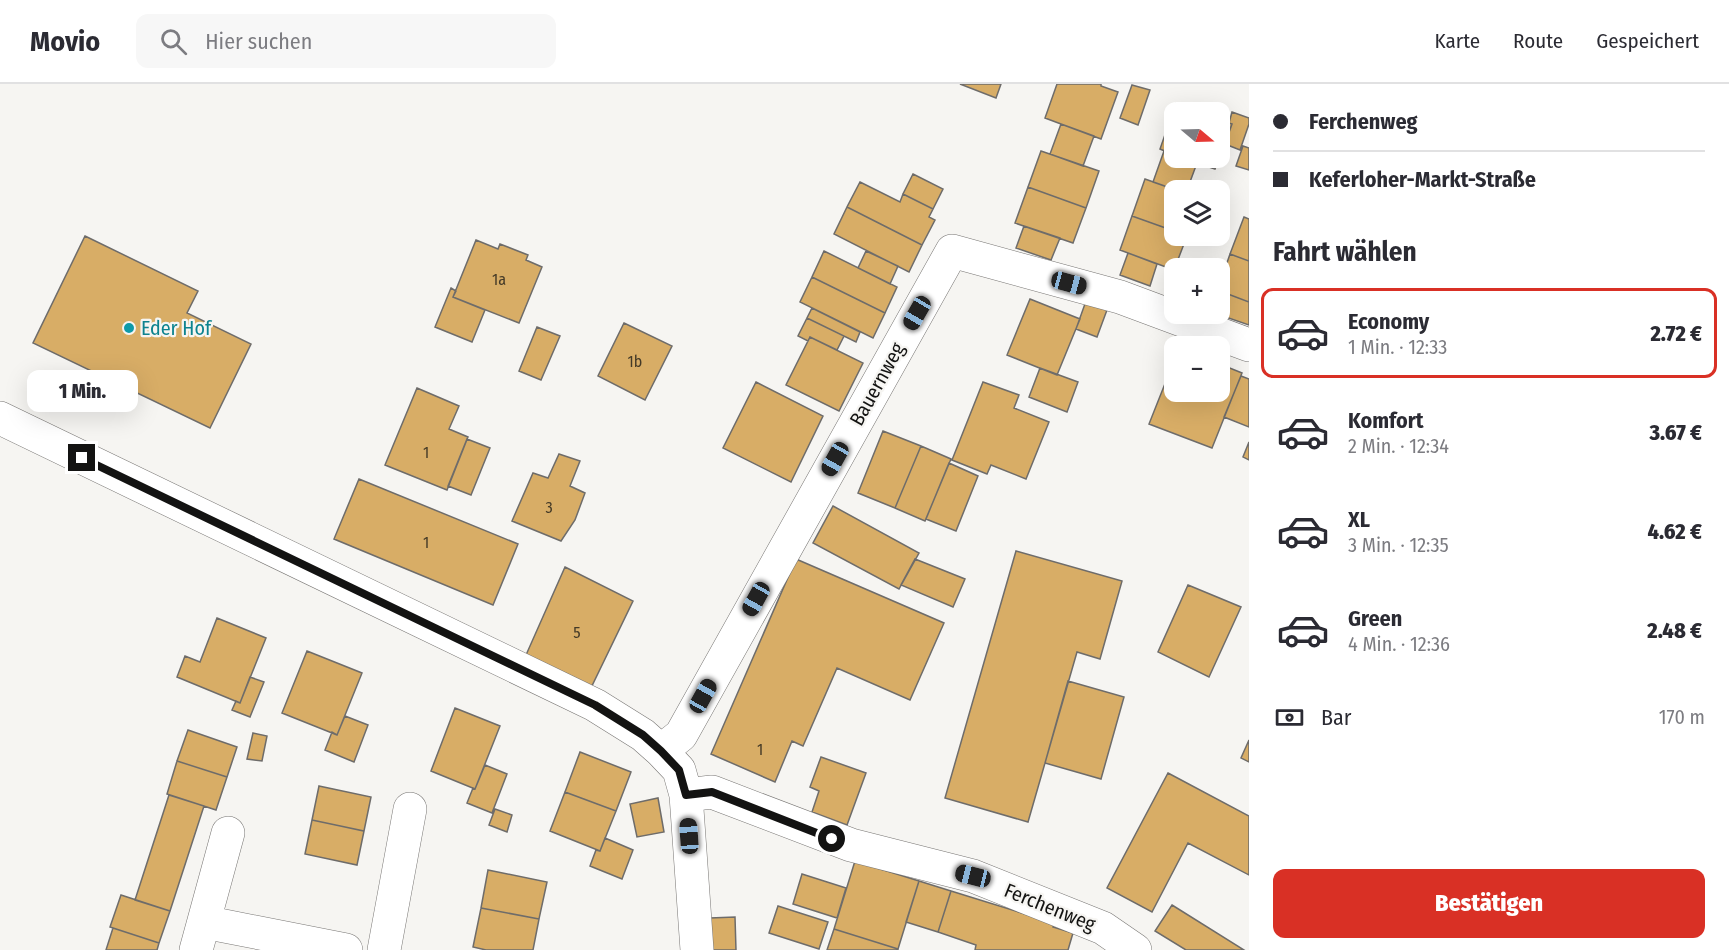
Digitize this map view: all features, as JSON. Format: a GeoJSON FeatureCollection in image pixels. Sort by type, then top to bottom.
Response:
{"type":"FeatureCollection","features":[{"type":"Feature","properties":{"kind":"street","name":"Bauernweg"},"geometry":{"type":"LineString","coordinates":[[661,751],[681,735],[952,251],[1120,297],[1249,345]]}},
{"type":"Feature","properties":{"kind":"street"},"geometry":{"type":"LineString","coordinates":[[0,418],[595,705],[643,735],[679,770],[686,795],[697,950]]}},
{"type":"Feature","properties":{"kind":"street","name":"Ferchenweg"},"geometry":{"type":"LineString","coordinates":[[686,795],[712,792],[851,845],[973,876],[1103,928],[1135,950]]}},
{"type":"Feature","properties":{"kind":"street"},"geometry":{"type":"LineString","coordinates":[[384,950],[410,809]]}},
{"type":"Feature","properties":{"kind":"street"},"geometry":{"type":"LineString","coordinates":[[228,833],[200,936],[346,950]]}},
{"type":"Feature","properties":{"kind":"building"},"geometry":{"type":"Polygon","coordinates":[[[960,84],[1001,84],[996,98],[960,84]]]}},
{"type":"Feature","properties":{"kind":"building"},"geometry":{"type":"Polygon","coordinates":[[[1057,84],[1101,84],[1101,86],[1118,92],[1101,139],[1045,118],[1057,84]]]}},
{"type":"Feature","properties":{"kind":"building"},"geometry":{"type":"Polygon","coordinates":[[[1132,85],[1150,90],[1138,125],[1120,118],[1132,85]]]}},
{"type":"Feature","properties":{"kind":"building"},"geometry":{"type":"Polygon","coordinates":[[[1232,112],[1249,118],[1240,150],[1230,146],[1232,124],[1230,119],[1232,112]]]}},
{"type":"Feature","properties":{"kind":"building"},"geometry":{"type":"Polygon","coordinates":[[[1061,124],[1094,136],[1083,166],[1050,154],[1061,124]]]}},
{"type":"Feature","properties":{"kind":"building"},"geometry":{"type":"Polygon","coordinates":[[[1164,138],[1164,151],[1160,149],[1164,138]]]}},
{"type":"Feature","properties":{"kind":"building"},"geometry":{"type":"Polygon","coordinates":[[[1243,146],[1249,148],[1249,170],[1236,166],[1243,146]]]}},
{"type":"Feature","properties":{"kind":"building"},"geometry":{"type":"Polygon","coordinates":[[[1041,151],[1099,171],[1086,208],[1028,187],[1041,151]]]}},
{"type":"Feature","properties":{"kind":"building"},"geometry":{"type":"Polygon","coordinates":[[[1164,151],[1164,168],[1195,168],[1191,180],[1164,180],[1164,186],[1153,182],[1164,151]]]}},
{"type":"Feature","properties":{"kind":"building"},"geometry":{"type":"Polygon","coordinates":[[[913,174],[943,189],[933,209],[903,194],[913,174]]]}},
{"type":"Feature","properties":{"kind":"building"},"geometry":{"type":"Polygon","coordinates":[[[1145,179],[1164,186],[1164,227],[1132,216],[1145,179]]]}},
{"type":"Feature","properties":{"kind":"building"},"geometry":{"type":"Polygon","coordinates":[[[860,182],[900,202],[903,194],[933,209],[929,217],[935,220],[922,245],[847,207],[860,182]]]}},
{"type":"Feature","properties":{"kind":"building"},"geometry":{"type":"Polygon","coordinates":[[[1028,187],[1086,208],[1073,243],[1015,223],[1028,187]]]}},
{"type":"Feature","properties":{"kind":"building"},"geometry":{"type":"Polygon","coordinates":[[[847,207],[922,245],[909,272],[834,234],[847,207]]]}},
{"type":"Feature","properties":{"kind":"building"},"geometry":{"type":"Polygon","coordinates":[[[1132,216],[1164,227],[1164,246],[1183,246],[1179,258],[1164,258],[1164,266],[1120,250],[1132,216]]]}},
{"type":"Feature","properties":{"kind":"building"},"geometry":{"type":"Polygon","coordinates":[[[1244,217],[1249,219],[1249,261],[1230,254],[1244,217]]]}},
{"type":"Feature","properties":{"kind":"building"},"geometry":{"type":"Polygon","coordinates":[[[1024,226],[1060,238],[1051,260],[1016,248],[1024,226]]]}},
{"type":"Feature","properties":{"kind":"building","name":"Eder Hof"},"geometry":{"type":"Polygon","coordinates":[[[85,236],[198,291],[187,313],[251,344],[210,428],[33,343],[85,236]]]}},
{"type":"Feature","properties":{"kind":"building"},"geometry":{"type":"Polygon","coordinates":[[[476,240],[498,249],[500,244],[528,255],[526,260],[542,267],[519,323],[453,297],[476,240]]]}},
{"type":"Feature","properties":{"kind":"building"},"geometry":{"type":"Polygon","coordinates":[[[824,251],[897,287],[885,313],[812,277],[824,251]]]}},
{"type":"Feature","properties":{"kind":"building"},"geometry":{"type":"Polygon","coordinates":[[[866,251],[898,266],[890,284],[858,268],[866,251]]]}},
{"type":"Feature","properties":{"kind":"building"},"geometry":{"type":"Polygon","coordinates":[[[1128,253],[1157,264],[1150,286],[1120,275],[1128,253]]]}},
{"type":"Feature","properties":{"kind":"building"},"geometry":{"type":"Polygon","coordinates":[[[1230,254],[1249,261],[1249,302],[1230,295],[1230,254]]]}},
{"type":"Feature","properties":{"kind":"building"},"geometry":{"type":"Polygon","coordinates":[[[812,277],[885,313],[873,338],[800,302],[812,277]]]}},
{"type":"Feature","properties":{"kind":"building"},"geometry":{"type":"Polygon","coordinates":[[[451,288],[456,291],[453,297],[485,310],[472,342],[435,327],[451,288]]]}},
{"type":"Feature","properties":{"kind":"building"},"geometry":{"type":"Polygon","coordinates":[[[1230,295],[1249,302],[1249,325],[1230,318],[1230,295]]]}},
{"type":"Feature","properties":{"kind":"building"},"geometry":{"type":"Polygon","coordinates":[[[1030,299],[1080,319],[1057,375],[1007,355],[1030,299]]]}},
{"type":"Feature","properties":{"kind":"building"},"geometry":{"type":"Polygon","coordinates":[[[1086,301],[1107,310],[1097,337],[1076,329],[1086,301]]]}},
{"type":"Feature","properties":{"kind":"building"},"geometry":{"type":"Polygon","coordinates":[[[812,308],[860,332],[856,342],[807,318],[812,308]]]}},
{"type":"Feature","properties":{"kind":"building"},"geometry":{"type":"Polygon","coordinates":[[[807,318],[844,336],[837,350],[810,337],[808,341],[798,336],[807,318]]]}},
{"type":"Feature","properties":{"kind":"building"},"geometry":{"type":"Polygon","coordinates":[[[624,323],[672,346],[645,400],[598,376],[624,323]]]}},
{"type":"Feature","properties":{"kind":"building"},"geometry":{"type":"Polygon","coordinates":[[[537,327],[560,336],[541,380],[519,371],[537,327]]]}},
{"type":"Feature","properties":{"kind":"building"},"geometry":{"type":"Polygon","coordinates":[[[810,337],[863,363],[839,411],[786,385],[810,337]]]}},
{"type":"Feature","properties":{"kind":"building"},"geometry":{"type":"Polygon","coordinates":[[[1040,368],[1078,382],[1067,412],[1029,397],[1040,368]]]}},
{"type":"Feature","properties":{"kind":"building"},"geometry":{"type":"Polygon","coordinates":[[[1230,368],[1242,373],[1212,448],[1149,424],[1164,386],[1164,402],[1230,402],[1230,368]]]}},
{"type":"Feature","properties":{"kind":"building"},"geometry":{"type":"Polygon","coordinates":[[[1241,376],[1249,379],[1249,427],[1224,417],[1241,376]]]}},
{"type":"Feature","properties":{"kind":"building"},"geometry":{"type":"Polygon","coordinates":[[[756,382],[823,416],[791,482],[723,448],[756,382]]]}},
{"type":"Feature","properties":{"kind":"building"},"geometry":{"type":"Polygon","coordinates":[[[983,382],[1019,395],[1014,408],[1049,422],[1026,479],[991,465],[987,474],[952,460],[983,382]]]}},
{"type":"Feature","properties":{"kind":"building"},"geometry":{"type":"Polygon","coordinates":[[[417,388],[459,406],[449,429],[468,437],[447,490],[385,465],[417,388]]]}},
{"type":"Feature","properties":{"kind":"building"},"geometry":{"type":"Polygon","coordinates":[[[883,431],[921,446],[895,508],[858,493],[883,431]]]}},
{"type":"Feature","properties":{"kind":"building"},"geometry":{"type":"Polygon","coordinates":[[[467,439],[490,448],[471,495],[448,486],[467,439]]]}},
{"type":"Feature","properties":{"kind":"building"},"geometry":{"type":"Polygon","coordinates":[[[1249,442],[1249,460],[1243,457],[1249,442]]]}},
{"type":"Feature","properties":{"kind":"building"},"geometry":{"type":"Polygon","coordinates":[[[921,446],[951,459],[925,521],[895,508],[921,446]]]}},
{"type":"Feature","properties":{"kind":"building"},"geometry":{"type":"Polygon","coordinates":[[[559,454],[580,461],[570,486],[585,493],[575,520],[561,541],[512,521],[533,473],[548,478],[559,454]]]}},
{"type":"Feature","properties":{"kind":"building"},"geometry":{"type":"Polygon","coordinates":[[[949,463],[978,476],[956,531],[926,519],[949,463]]]}},
{"type":"Feature","properties":{"kind":"building"},"geometry":{"type":"Polygon","coordinates":[[[359,479],[518,544],[493,605],[334,539],[359,479]]]}},
{"type":"Feature","properties":{"kind":"building"},"geometry":{"type":"Polygon","coordinates":[[[833,506],[919,553],[899,589],[813,543],[833,506]]]}},
{"type":"Feature","properties":{"kind":"building"},"geometry":{"type":"Polygon","coordinates":[[[1016,551],[1122,581],[1100,659],[1077,652],[1028,822],[945,798],[1016,551]]]}},
{"type":"Feature","properties":{"kind":"building"},"geometry":{"type":"Polygon","coordinates":[[[796,559],[944,623],[910,700],[837,668],[803,746],[792,741],[775,782],[711,754],[796,559]]]}},
{"type":"Feature","properties":{"kind":"building"},"geometry":{"type":"Polygon","coordinates":[[[915,559],[965,579],[953,607],[901,585],[915,559]]]}},
{"type":"Feature","properties":{"kind":"building"},"geometry":{"type":"Polygon","coordinates":[[[565,567],[633,601],[588,694],[522,664],[565,567]]]}},
{"type":"Feature","properties":{"kind":"building"},"geometry":{"type":"Polygon","coordinates":[[[1188,585],[1241,607],[1209,677],[1158,652],[1188,585]]]}},
{"type":"Feature","properties":{"kind":"building"},"geometry":{"type":"Polygon","coordinates":[[[217,618],[266,638],[240,703],[177,677],[185,656],[200,662],[217,618]]]}},
{"type":"Feature","properties":{"kind":"building"},"geometry":{"type":"Polygon","coordinates":[[[307,651],[362,673],[337,735],[282,713],[307,651]]]}},
{"type":"Feature","properties":{"kind":"building"},"geometry":{"type":"Polygon","coordinates":[[[250,677],[264,682],[250,717],[232,710],[236,701],[240,703],[250,677]]]}},
{"type":"Feature","properties":{"kind":"building"},"geometry":{"type":"Polygon","coordinates":[[[1068,681],[1124,697],[1101,779],[1045,763],[1068,681]]]}},
{"type":"Feature","properties":{"kind":"building"},"geometry":{"type":"Polygon","coordinates":[[[455,708],[500,726],[475,789],[431,771],[455,708]]]}},
{"type":"Feature","properties":{"kind":"building"},"geometry":{"type":"Polygon","coordinates":[[[345,716],[368,725],[354,762],[325,750],[332,732],[337,735],[345,716]]]}},
{"type":"Feature","properties":{"kind":"building"},"geometry":{"type":"Polygon","coordinates":[[[188,730],[237,747],[227,777],[177,761],[188,730]]]}},
{"type":"Feature","properties":{"kind":"building"},"geometry":{"type":"Polygon","coordinates":[[[253,733],[267,736],[262,761],[247,759],[253,733]]]}},
{"type":"Feature","properties":{"kind":"building"},"geometry":{"type":"Polygon","coordinates":[[[1249,740],[1249,762],[1241,758],[1249,740]]]}},
{"type":"Feature","properties":{"kind":"building"},"geometry":{"type":"Polygon","coordinates":[[[580,752],[631,772],[616,811],[565,792],[580,752]]]}},
{"type":"Feature","properties":{"kind":"building"},"geometry":{"type":"Polygon","coordinates":[[[821,757],[866,773],[847,825],[812,812],[819,791],[810,787],[821,757]]]}},
{"type":"Feature","properties":{"kind":"building"},"geometry":{"type":"Polygon","coordinates":[[[177,761],[227,777],[216,810],[167,794],[177,761]]]}},
{"type":"Feature","properties":{"kind":"building"},"geometry":{"type":"Polygon","coordinates":[[[485,765],[507,774],[492,813],[467,803],[485,765]]]}},
{"type":"Feature","properties":{"kind":"building"},"geometry":{"type":"Polygon","coordinates":[[[1168,773],[1249,816],[1249,875],[1188,843],[1152,912],[1107,888],[1168,773]]]}},
{"type":"Feature","properties":{"kind":"building"},"geometry":{"type":"Polygon","coordinates":[[[319,786],[371,797],[364,831],[312,820],[319,786]]]}},
{"type":"Feature","properties":{"kind":"building"},"geometry":{"type":"Polygon","coordinates":[[[565,792],[616,811],[600,851],[550,831],[565,792]]]}},
{"type":"Feature","properties":{"kind":"building"},"geometry":{"type":"Polygon","coordinates":[[[169,795],[204,806],[170,911],[135,900],[169,795]]]}},
{"type":"Feature","properties":{"kind":"building"},"geometry":{"type":"Polygon","coordinates":[[[658,798],[664,832],[637,837],[630,804],[658,798]]]}},
{"type":"Feature","properties":{"kind":"building"},"geometry":{"type":"Polygon","coordinates":[[[495,809],[512,815],[507,832],[489,825],[495,809]]]}},
{"type":"Feature","properties":{"kind":"building"},"geometry":{"type":"Polygon","coordinates":[[[312,820],[364,831],[357,865],[305,854],[312,820]]]}},
{"type":"Feature","properties":{"kind":"building"},"geometry":{"type":"Polygon","coordinates":[[[605,838],[633,850],[622,879],[590,866],[596,850],[600,851],[605,838]]]}},
{"type":"Feature","properties":{"kind":"building"},"geometry":{"type":"Polygon","coordinates":[[[855,861],[919,881],[898,949],[834,929],[855,861]]]}},
{"type":"Feature","properties":{"kind":"building"},"geometry":{"type":"Polygon","coordinates":[[[488,870],[547,882],[539,919],[481,908],[488,870]]]}},
{"type":"Feature","properties":{"kind":"building"},"geometry":{"type":"Polygon","coordinates":[[[802,874],[846,888],[837,918],[793,904],[802,874]]]}},
{"type":"Feature","properties":{"kind":"building"},"geometry":{"type":"Polygon","coordinates":[[[919,881],[951,891],[938,932],[906,922],[919,881]]]}},
{"type":"Feature","properties":{"kind":"building"},"geometry":{"type":"Polygon","coordinates":[[[951,891],[1054,923],[1053,927],[1073,933],[1068,950],[975,950],[976,945],[938,932],[951,891]]]}},
{"type":"Feature","properties":{"kind":"building"},"geometry":{"type":"Polygon","coordinates":[[[121,895],[170,911],[159,943],[110,927],[121,895]]]}},
{"type":"Feature","properties":{"kind":"building"},"geometry":{"type":"Polygon","coordinates":[[[1172,905],[1244,950],[1186,950],[1155,931],[1172,905]]]}},
{"type":"Feature","properties":{"kind":"building"},"geometry":{"type":"Polygon","coordinates":[[[778,906],[828,922],[819,949],[769,933],[778,906]]]}},
{"type":"Feature","properties":{"kind":"building"},"geometry":{"type":"Polygon","coordinates":[[[481,908],[539,919],[533,950],[486,950],[473,947],[481,908]]]}},
{"type":"Feature","properties":{"kind":"building"},"geometry":{"type":"Polygon","coordinates":[[[735,917],[736,950],[711,950],[710,918],[735,917]]]}},
{"type":"Feature","properties":{"kind":"building"},"geometry":{"type":"Polygon","coordinates":[[[113,928],[159,943],[157,950],[106,950],[113,928]]]}},
{"type":"Feature","properties":{"kind":"building"},"geometry":{"type":"Polygon","coordinates":[[[834,929],[898,949],[898,950],[827,950],[834,929]]]}},
{"type":"Feature","properties":{"kind":"place","name":"Eder Hof"},"geometry":{"type":"Point","coordinates":[129,328]}},
{"type":"Feature","properties":{"kind":"route"},"geometry":{"type":"LineString","coordinates":[[82,458],[595,705],[643,735],[661,751],[679,770],[686,795],[712,792],[832,839]]}}]}
